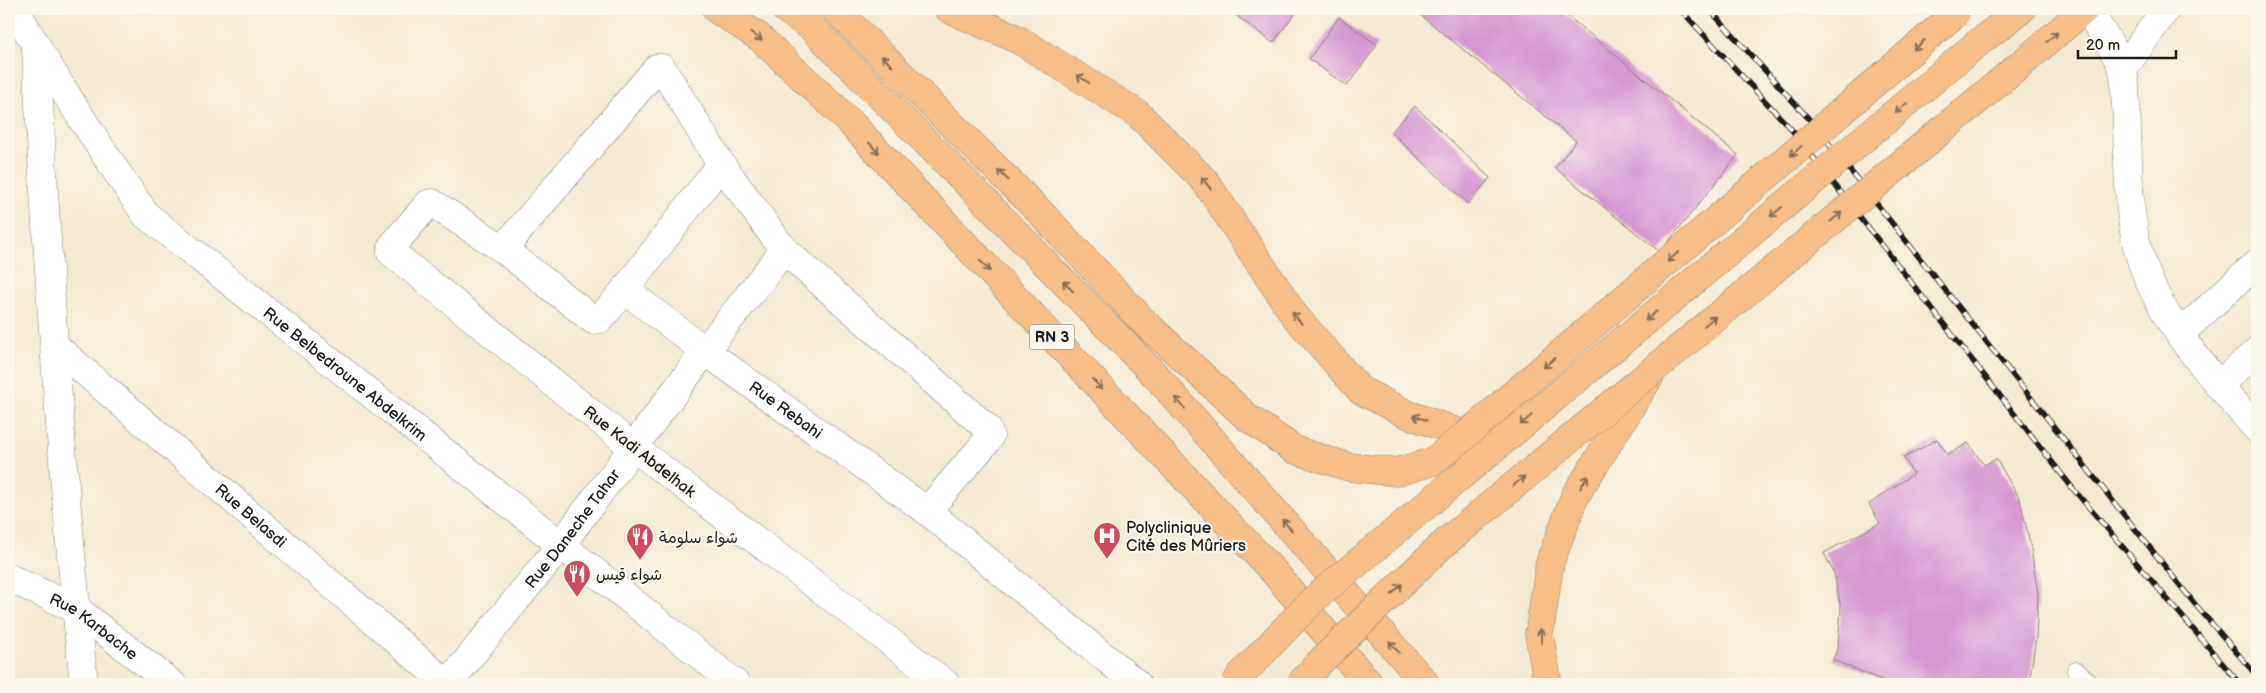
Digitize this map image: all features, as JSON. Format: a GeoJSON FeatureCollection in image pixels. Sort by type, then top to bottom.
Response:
{"type":"FeatureCollection","features":[{"type":"Feature","properties":{"kind":"main road","name":"RN 3"},"geometry":{"type":"LineString","coordinates":[[716,9],[759,37],[847,119],[1274,572],[1370,684]]}},
{"type":"Feature","properties":{"kind":"main road","name":"RN 3"},"geometry":{"type":"LineString","coordinates":[[785,9],[812,28],[826,41],[1157,377],[1426,684]]}},
{"type":"Feature","properties":{"kind":"main road"},"geometry":{"type":"LineString","coordinates":[[835,9],[1038,210],[1146,324],[1248,418],[1295,450],[1349,467],[1396,472],[1432,462],[1466,435],[1959,11]]}},
{"type":"Feature","properties":{"kind":"main road"},"geometry":{"type":"LineString","coordinates":[[949,9],[1019,40],[1138,114],[1205,181],[1295,316],[1360,390],[1407,414],[1466,435]]}},
{"type":"Feature","properties":{"kind":"main road"},"geometry":{"type":"LineString","coordinates":[[1236,684],[1240,676],[1313,600],[2022,9]]}},
{"type":"Feature","properties":{"kind":"main road"},"geometry":{"type":"LineString","coordinates":[[1300,684],[1319,663],[1440,547],[2086,9]]}},
{"type":"Feature","properties":{"kind":"main road"},"geometry":{"type":"LineString","coordinates":[[1548,684],[1539,634],[1550,562],[1575,496],[1655,367]]}},
{"type":"Feature","properties":{"kind":"street","name":"Rue Belbedroune Abdelkrim"},"geometry":{"type":"LineString","coordinates":[[15,9],[106,157],[146,215],[736,684]]}},
{"type":"Feature","properties":{"kind":"street"},"geometry":{"type":"LineString","coordinates":[[2086,9],[2123,69],[2129,203],[2138,247],[2154,292],[2180,334],[2219,385],[2257,429]]}},
{"type":"Feature","properties":{"kind":"street"},"geometry":{"type":"LineString","coordinates":[[2123,69],[2166,9]]}},
{"type":"Feature","properties":{"kind":"street"},"geometry":{"type":"LineString","coordinates":[[36,45],[55,346],[76,609],[84,684]]}},
{"type":"Feature","properties":{"kind":"street"},"geometry":{"type":"LineString","coordinates":[[721,164],[625,290],[600,319],[593,320],[503,249],[659,67],[662,68],[721,164],[784,250],[987,428],[990,436],[927,511]]}},
{"type":"Feature","properties":{"kind":"street","name":"Rue Kadi Abdelhak"},"geometry":{"type":"LineString","coordinates":[[503,249],[432,203],[428,204],[392,246],[391,252],[632,447],[946,684]]}},
{"type":"Feature","properties":{"kind":"street","name":"Rue Daneche Tahar"},"geometry":{"type":"LineString","coordinates":[[447,684],[560,546],[632,447],[784,250]]}},
{"type":"Feature","properties":{"kind":"street"},"geometry":{"type":"LineString","coordinates":[[2180,334],[2257,263]]}},
{"type":"Feature","properties":{"kind":"street","name":"Rue Rebahi"},"geometry":{"type":"LineString","coordinates":[[625,290],[705,351],[927,511],[1137,684]]}},
{"type":"Feature","properties":{"kind":"street","name":"Rue Belasdi"},"geometry":{"type":"LineString","coordinates":[[55,346],[447,684]]}},
{"type":"Feature","properties":{"kind":"street"},"geometry":{"type":"LineString","coordinates":[[2219,385],[2257,351]]}},
{"type":"Feature","properties":{"kind":"street","name":"Rue Karbache"},"geometry":{"type":"LineString","coordinates":[[9,578],[76,609],[172,684]]}},
{"type":"Feature","properties":{"kind":"lane"},"geometry":{"type":"LineString","coordinates":[[2076,671],[2090,684]]}},
{"type":"Feature","properties":{"kind":"building"},"geometry":{"type":"Polygon","coordinates":[[[1228,9],[1298,9],[1273,43],[1228,9]]]}},
{"type":"Feature","properties":{"kind":"building"},"geometry":{"type":"Polygon","coordinates":[[[1413,9],[1559,9],[1738,155],[1660,252],[1555,168],[1576,141],[1413,9]]]}},
{"type":"Feature","properties":{"kind":"building"},"geometry":{"type":"Polygon","coordinates":[[[1339,17],[1377,45],[1347,86],[1309,59],[1339,17]]]}},
{"type":"Feature","properties":{"kind":"building"},"geometry":{"type":"Polygon","coordinates":[[[1415,106],[1490,178],[1468,204],[1391,132],[1415,106]]]}},
{"type":"Feature","properties":{"kind":"building"},"geometry":{"type":"Polygon","coordinates":[[[1937,439],[1948,455],[1968,443],[1984,465],[1996,459],[2020,499],[2031,548],[2038,595],[2036,637],[2029,684],[1891,684],[1833,660],[1838,646],[1841,609],[1834,573],[1824,553],[1880,523],[1869,504],[1913,474],[1904,458],[1937,439]]]}},
{"type":"Feature","properties":{"kind":"railway"},"geometry":{"type":"LineString","coordinates":[[1680,9],[1791,129],[2074,490],[2240,684]]}},
{"type":"Feature","properties":{"kind":"railway"},"geometry":{"type":"LineString","coordinates":[[1709,9],[1810,120],[2194,603],[2257,676]]}},
{"type":"Feature","properties":{"kind":"place","name":"Polyclinique Cité des Mûriers"},"geometry":{"type":"Point","coordinates":[1107,560]}},
{"type":"Feature","properties":{"kind":"place","name":"شواء سلومة"},"geometry":{"type":"Point","coordinates":[640,561]}},
{"type":"Feature","properties":{"kind":"place","name":"شواء قيس"},"geometry":{"type":"Point","coordinates":[577,598]}}]}
